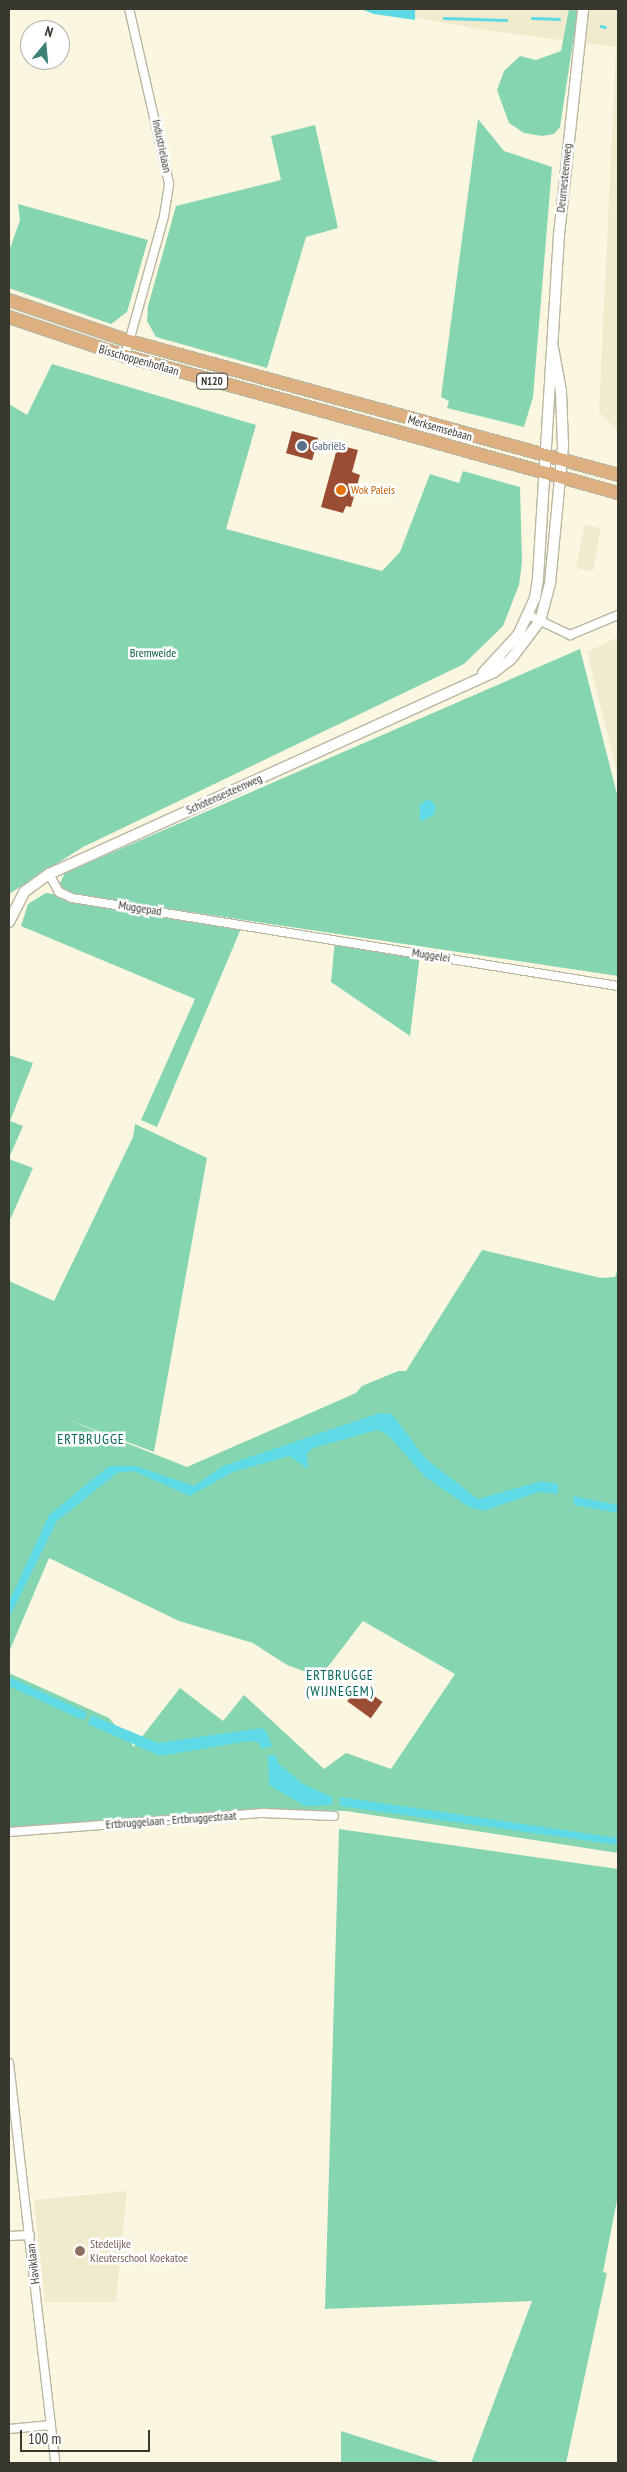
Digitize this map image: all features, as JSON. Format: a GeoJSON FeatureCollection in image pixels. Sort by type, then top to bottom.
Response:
{"type":"FeatureCollection","features":[{"type":"Feature","properties":{"kind":"main road","name":"Bisschoppenhoflaan"},"geometry":{"type":"LineString","coordinates":[[9,300],[129,341],[263,378]]}},
{"type":"Feature","properties":{"kind":"main road","name":"Bisschoppenhoflaan"},"geometry":{"type":"LineString","coordinates":[[9,317],[125,356],[300,406]]}},
{"type":"Feature","properties":{"kind":"main road","name":"Merksemsebaan"},"geometry":{"type":"LineString","coordinates":[[263,378],[618,474]]}},
{"type":"Feature","properties":{"kind":"main road","name":"Merksemsebaan"},"geometry":{"type":"LineString","coordinates":[[300,406],[618,493]]}},
{"type":"Feature","properties":{"kind":"street","name":"Industrielaan"},"geometry":{"type":"LineString","coordinates":[[125,356],[164,216],[169,176],[129,9]]}},
{"type":"Feature","properties":{"kind":"street","name":"Deurnesteenweg"},"geometry":{"type":"LineString","coordinates":[[477,679],[510,646],[528,615],[538,578],[572,82],[583,9]]}},
{"type":"Feature","properties":{"kind":"street","name":"Deurnesteenweg"},"geometry":{"type":"LineString","coordinates":[[459,688],[511,658],[540,621],[550,584],[562,460],[563,417],[553,348]]}},
{"type":"Feature","properties":{"kind":"street"},"geometry":{"type":"LineString","coordinates":[[528,615],[570,635],[618,616]]}},
{"type":"Feature","properties":{"kind":"street","name":"Schotensesteenweg"},"geometry":{"type":"LineString","coordinates":[[9,922],[11,907],[29,886],[49,874],[459,688]]}},
{"type":"Feature","properties":{"kind":"street","name":"Muggepad"},"geometry":{"type":"LineString","coordinates":[[49,874],[60,892],[72,898],[243,924]]}},
{"type":"Feature","properties":{"kind":"street","name":"Muggelei"},"geometry":{"type":"LineString","coordinates":[[243,924],[618,986]]}},
{"type":"Feature","properties":{"kind":"street","name":"Ertbruggelaan - Ertbruggestraat"},"geometry":{"type":"LineString","coordinates":[[9,1832],[263,1813],[334,1816]]}},
{"type":"Feature","properties":{"kind":"street","name":"Haviklaan"},"geometry":{"type":"LineString","coordinates":[[9,2064],[55,2463]]}},
{"type":"Feature","properties":{"kind":"street"},"geometry":{"type":"LineString","coordinates":[[9,2236],[30,2235]]}},
{"type":"Feature","properties":{"kind":"street"},"geometry":{"type":"LineString","coordinates":[[9,2429],[51,2425]]}},
{"type":"Feature","properties":{"kind":"shaded area"},"geometry":{"type":"Polygon","coordinates":[[[372,9],[618,9],[618,431],[599,412],[616,47],[483,30],[372,9]]]}},
{"type":"Feature","properties":{"kind":"shaded area"},"geometry":{"type":"Polygon","coordinates":[[[584,525],[601,528],[593,571],[576,568],[584,525]]]}},
{"type":"Feature","properties":{"kind":"shaded area"},"geometry":{"type":"Polygon","coordinates":[[[618,637],[618,777],[587,652],[618,637]]]}},
{"type":"Feature","properties":{"kind":"shaded area","name":"Stedelijke Kleuterschool Koekatoe"},"geometry":{"type":"Polygon","coordinates":[[[127,2191],[116,2302],[45,2302],[34,2200],[127,2191]]]}},
{"type":"Feature","properties":{"kind":"green space"},"geometry":{"type":"Polygon","coordinates":[[[569,9],[578,9],[560,127],[554,134],[542,136],[524,133],[509,123],[497,90],[504,71],[520,56],[536,60],[561,51],[569,9]]]}},
{"type":"Feature","properties":{"kind":"green space"},"geometry":{"type":"Polygon","coordinates":[[[478,119],[504,151],[552,167],[533,397],[524,427],[447,408],[449,401],[441,397],[478,119]]]}},
{"type":"Feature","properties":{"kind":"green space"},"geometry":{"type":"Polygon","coordinates":[[[315,125],[338,228],[306,237],[267,368],[156,337],[147,321],[148,306],[176,206],[281,180],[271,136],[315,125]]]}},
{"type":"Feature","properties":{"kind":"green space"},"geometry":{"type":"Polygon","coordinates":[[[18,204],[148,240],[127,312],[111,324],[9,288],[9,251],[20,220],[18,204]]]}},
{"type":"Feature","properties":{"kind":"green space","name":"Bremweide"},"geometry":{"type":"Polygon","coordinates":[[[52,364],[256,425],[226,529],[382,571],[400,552],[430,474],[459,483],[463,471],[520,487],[522,562],[519,585],[503,626],[464,664],[83,847],[9,894],[9,404],[27,415],[52,364]]]}},
{"type":"Feature","properties":{"kind":"green space"},"geometry":{"type":"Polygon","coordinates":[[[580,649],[618,798],[618,976],[71,894],[59,885],[65,873],[580,649]]]}},
{"type":"Feature","properties":{"kind":"green space"},"geometry":{"type":"Polygon","coordinates":[[[46,893],[243,924],[157,1127],[141,1120],[195,999],[21,926],[28,904],[46,893]]]}},
{"type":"Feature","properties":{"kind":"green space"},"geometry":{"type":"Polygon","coordinates":[[[335,940],[420,954],[410,1036],[331,982],[335,940]]]}},
{"type":"Feature","properties":{"kind":"green space"},"geometry":{"type":"Polygon","coordinates":[[[9,1055],[33,1063],[10,1121],[23,1126],[9,1158],[9,1055]]]}},
{"type":"Feature","properties":{"kind":"green space"},"geometry":{"type":"Polygon","coordinates":[[[135,1124],[207,1158],[154,1452],[61,1417],[187,1467],[356,1393],[362,1386],[398,1371],[406,1371],[482,1250],[601,1278],[615,1277],[618,1269],[618,1853],[346,1811],[282,1810],[9,1828],[9,1673],[109,1718],[134,1747],[180,1688],[223,1721],[244,1695],[324,1769],[346,1753],[391,1769],[455,1674],[363,1621],[320,1677],[287,1665],[253,1643],[179,1621],[49,1558],[9,1652],[9,1281],[54,1301],[133,1137],[135,1124]]]}},
{"type":"Feature","properties":{"kind":"green space"},"geometry":{"type":"Polygon","coordinates":[[[9,1159],[33,1168],[9,1222],[9,1159]]]}},
{"type":"Feature","properties":{"kind":"green space"},"geometry":{"type":"Polygon","coordinates":[[[339,1829],[618,1869],[618,2195],[603,2272],[607,2273],[566,2463],[471,2463],[532,2301],[325,2309],[339,1829]]]}},
{"type":"Feature","properties":{"kind":"green space"},"geometry":{"type":"Polygon","coordinates":[[[341,2431],[442,2463],[341,2463],[341,2431]]]}},
{"type":"Feature","properties":{"kind":"water"},"geometry":{"type":"Polygon","coordinates":[[[361,9],[415,9],[415,20],[374,14],[361,9]]]}},
{"type":"Feature","properties":{"kind":"water"},"geometry":{"type":"Polygon","coordinates":[[[427,799],[435,804],[435,814],[420,822],[420,805],[427,799]]]}},
{"type":"Feature","properties":{"kind":"water"},"geometry":{"type":"Polygon","coordinates":[[[380,1413],[392,1414],[426,1459],[478,1499],[542,1481],[558,1484],[558,1494],[539,1492],[483,1511],[469,1507],[425,1477],[388,1435],[377,1430],[313,1448],[307,1453],[308,1469],[289,1456],[233,1472],[190,1496],[134,1471],[117,1473],[57,1521],[9,1618],[9,1602],[49,1515],[109,1466],[136,1466],[194,1486],[223,1466],[380,1413]]]}},
{"type":"Feature","properties":{"kind":"water"},"geometry":{"type":"Polygon","coordinates":[[[573,1496],[618,1505],[618,1513],[574,1505],[573,1496]]]}},
{"type":"Feature","properties":{"kind":"water"},"geometry":{"type":"Polygon","coordinates":[[[9,1677],[86,1712],[86,1718],[80,1719],[9,1686],[9,1677]]]}},
{"type":"Feature","properties":{"kind":"water"},"geometry":{"type":"Polygon","coordinates":[[[91,1715],[158,1743],[261,1728],[266,1731],[272,1746],[262,1749],[258,1742],[249,1741],[160,1756],[88,1724],[91,1715]]]}},
{"type":"Feature","properties":{"kind":"water"},"geometry":{"type":"Polygon","coordinates":[[[268,1755],[276,1755],[278,1763],[303,1784],[332,1797],[332,1805],[305,1806],[269,1785],[268,1755]]]}},
{"type":"Feature","properties":{"kind":"water"},"geometry":{"type":"Polygon","coordinates":[[[340,1797],[618,1838],[618,1845],[340,1806],[340,1797]]]}},
{"type":"Feature","properties":{"kind":"building","name":"Gabriëls"},"geometry":{"type":"Polygon","coordinates":[[[292,431],[318,438],[312,460],[286,453],[292,431]]]}},
{"type":"Feature","properties":{"kind":"building","name":"Wok Paleis"},"geometry":{"type":"Polygon","coordinates":[[[338,445],[358,450],[352,472],[360,475],[351,507],[346,506],[343,513],[321,507],[338,445]]]}},
{"type":"Feature","properties":{"kind":"building"},"geometry":{"type":"Polygon","coordinates":[[[359,1685],[382,1702],[371,1718],[347,1701],[359,1685]]]}},
{"type":"Feature","properties":{"kind":"waterway"},"geometry":{"type":"LineString","coordinates":[[444,18],[506,20]]}},
{"type":"Feature","properties":{"kind":"waterway"},"geometry":{"type":"LineString","coordinates":[[532,18],[559,19]]}},
{"type":"Feature","properties":{"kind":"waterway"},"geometry":{"type":"LineString","coordinates":[[601,26],[605,27]]}},
{"type":"Feature","properties":{"kind":"place","name":"Gabriëls"},"geometry":{"type":"Point","coordinates":[302,446]}},
{"type":"Feature","properties":{"kind":"place","name":"Wok Paleis"},"geometry":{"type":"Point","coordinates":[341,490]}},
{"type":"Feature","properties":{"kind":"place","name":"Stedelijke Kleuterschool Koekatoe"},"geometry":{"type":"Point","coordinates":[80,2251]}},
{"type":"Feature","properties":{"kind":"district","name":"ERTBRUGGE"},"geometry":{"type":"Point","coordinates":[91,1439]}},
{"type":"Feature","properties":{"kind":"district","name":"ERTBRUGGE (WIJNEGEM)"},"geometry":{"type":"Point","coordinates":[340,1684]}}]}
